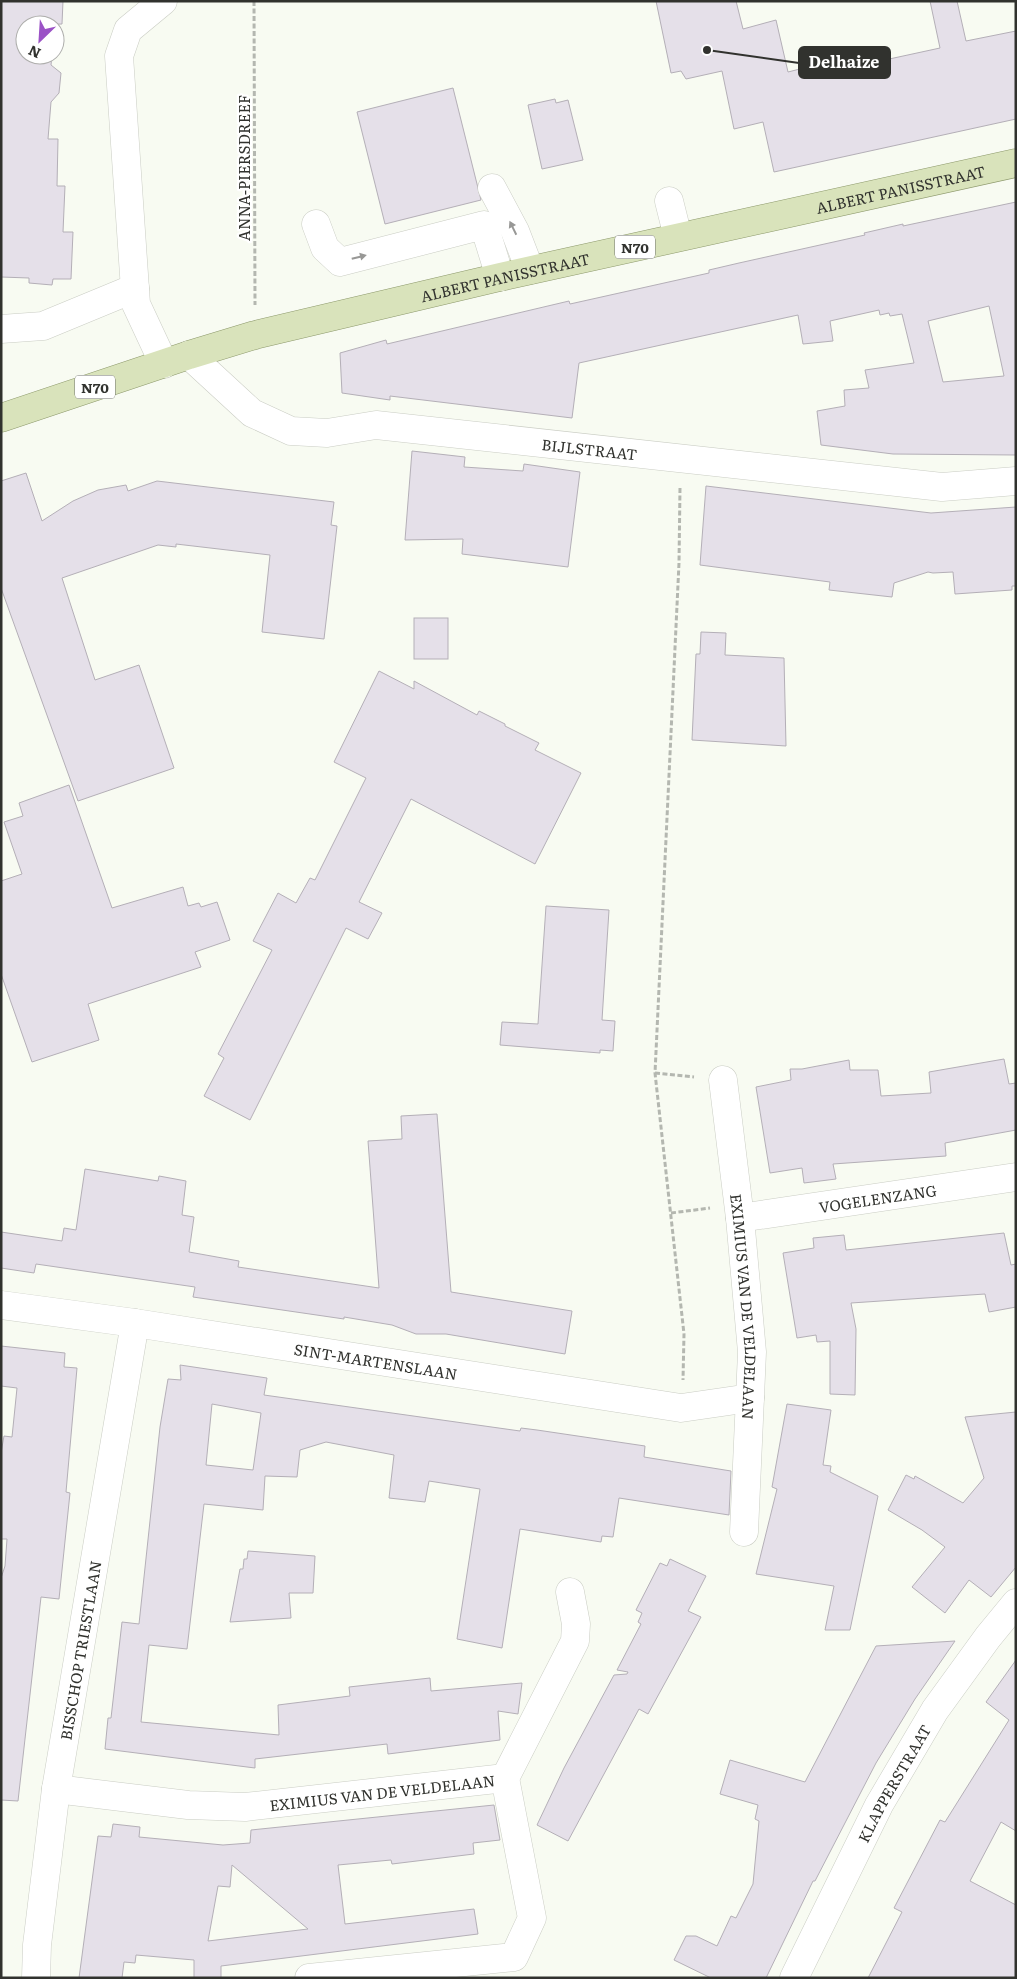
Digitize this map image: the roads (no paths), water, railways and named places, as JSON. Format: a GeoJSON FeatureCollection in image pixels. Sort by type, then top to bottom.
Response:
{"type":"FeatureCollection","features":[{"type":"Feature","properties":{"kind":"main road","name":"ALBERT PANISSTRAAT"},"geometry":{"type":"LineString","coordinates":[[1,418],[189,355],[255,336],[500,276],[1016,163]]}},
{"type":"Feature","properties":{"kind":"street"},"geometry":{"type":"LineString","coordinates":[[163,1],[128,30],[119,56],[136,304],[164,364]]}},
{"type":"Feature","properties":{"kind":"street"},"geometry":{"type":"LineString","coordinates":[[492,188],[515,231],[530,270]]}},
{"type":"Feature","properties":{"kind":"street"},"geometry":{"type":"LineString","coordinates":[[669,201],[678,237]]}},
{"type":"Feature","properties":{"kind":"street"},"geometry":{"type":"LineString","coordinates":[[316,224],[325,248],[340,262],[484,225],[500,276]]}},
{"type":"Feature","properties":{"kind":"street"},"geometry":{"type":"LineString","coordinates":[[1,329],[43,326],[135,288]]}},
{"type":"Feature","properties":{"kind":"street","name":"BIJLSTRAAT"},"geometry":{"type":"LineString","coordinates":[[189,355],[252,412],[291,432],[326,433],[376,425],[942,487],[1016,481]]}},
{"type":"Feature","properties":{"kind":"street","name":"EXIMIUS VAN DE VELDELAAN"},"geometry":{"type":"LineString","coordinates":[[723,1080],[739,1211],[752,1352],[744,1532]]}},
{"type":"Feature","properties":{"kind":"street","name":"VOGELENZANG"},"geometry":{"type":"LineString","coordinates":[[739,1211],[1016,1177]]}},
{"type":"Feature","properties":{"kind":"street","name":"SINT-MARTENSLAAN"},"geometry":{"type":"LineString","coordinates":[[1,1305],[135,1323],[682,1408],[750,1398]]}},
{"type":"Feature","properties":{"kind":"street","name":"BISSCHOP TRIESTLAAN"},"geometry":{"type":"LineString","coordinates":[[36,1978],[37,1945],[56,1788],[135,1323]]}},
{"type":"Feature","properties":{"kind":"street","name":"EXIMIUS VAN DE VELDELAAN"},"geometry":{"type":"LineString","coordinates":[[56,1788],[188,1805],[245,1807],[505,1778],[575,1641],[576,1624],[570,1592]]}},
{"type":"Feature","properties":{"kind":"street","name":"KLAPPERSTRAAT"},"geometry":{"type":"LineString","coordinates":[[794,1978],[883,1797],[935,1710],[988,1637],[1016,1603]]}},
{"type":"Feature","properties":{"kind":"street"},"geometry":{"type":"LineString","coordinates":[[309,1978],[514,1957],[532,1918],[505,1778]]}},
{"type":"Feature","properties":{"kind":"place","name":"Delhaize"},"geometry":{"type":"Point","coordinates":[707,50]}}]}
